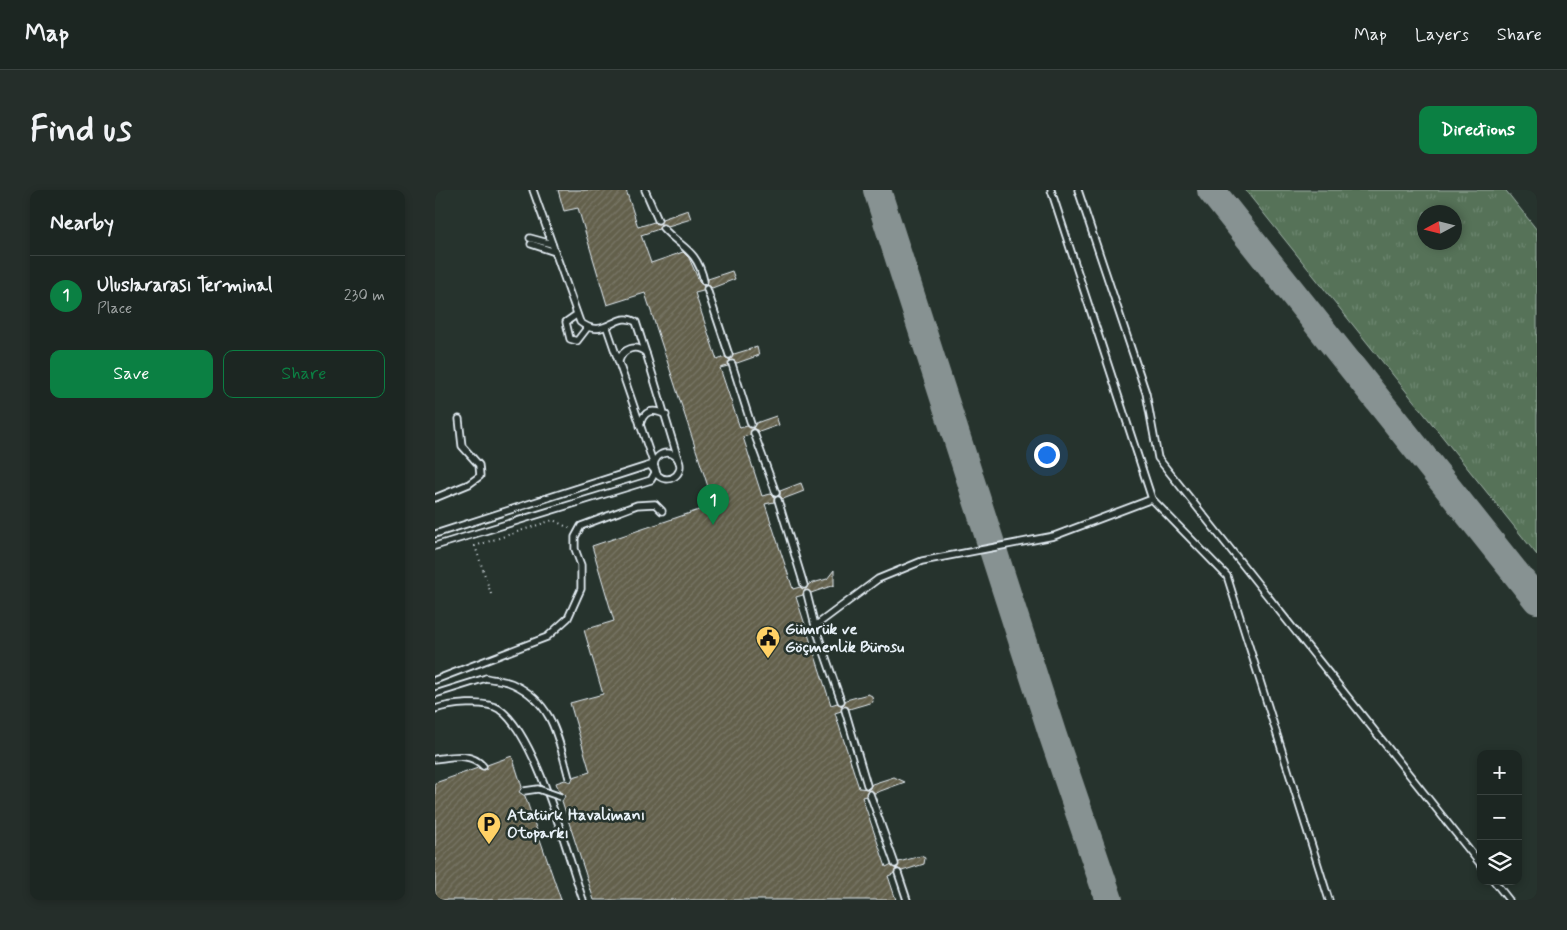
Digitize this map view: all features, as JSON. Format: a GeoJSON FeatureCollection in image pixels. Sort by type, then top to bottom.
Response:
{"type":"FeatureCollection","features":[{"type":"Feature","properties":{"kind":"lane"},"geometry":{"type":"LineString","coordinates":[[435,534],[650,465],[665,479],[674,477],[679,470],[679,462],[666,415],[636,322],[627,318],[621,319],[607,328],[587,328],[576,315],[533,190]]}},
{"type":"Feature","properties":{"kind":"lane"},"geometry":{"type":"LineString","coordinates":[[645,190],[658,220]]}},
{"type":"Feature","properties":{"kind":"lane"},"geometry":{"type":"LineString","coordinates":[[1051,190],[1153,499],[1227,576],[1329,900]]}},
{"type":"Feature","properties":{"kind":"lane"},"geometry":{"type":"LineString","coordinates":[[1078,190],[1146,393],[1158,458],[1477,860]]}},
{"type":"Feature","properties":{"kind":"lane"},"geometry":{"type":"LineString","coordinates":[[663,228],[689,249],[703,281]]}},
{"type":"Feature","properties":{"kind":"lane"},"geometry":{"type":"LineString","coordinates":[[552,244],[531,241],[555,252]]}},
{"type":"Feature","properties":{"kind":"lane"},"geometry":{"type":"LineString","coordinates":[[707,289],[729,355]]}},
{"type":"Feature","properties":{"kind":"lane"},"geometry":{"type":"LineString","coordinates":[[576,315],[566,322],[570,339],[577,341],[587,328]]}},
{"type":"Feature","properties":{"kind":"lane"},"geometry":{"type":"LineString","coordinates":[[607,328],[655,471]]}},
{"type":"Feature","properties":{"kind":"lane"},"geometry":{"type":"LineString","coordinates":[[619,361],[624,351],[630,348],[642,350],[646,353]]}},
{"type":"Feature","properties":{"kind":"lane"},"geometry":{"type":"LineString","coordinates":[[732,364],[751,424]]}},
{"type":"Feature","properties":{"kind":"lane"},"geometry":{"type":"LineString","coordinates":[[640,426],[643,416],[650,411],[655,410],[666,415]]}},
{"type":"Feature","properties":{"kind":"lane"},"geometry":{"type":"LineString","coordinates":[[435,498],[469,484],[480,476],[479,465],[462,446],[459,420]]}},
{"type":"Feature","properties":{"kind":"lane"},"geometry":{"type":"LineString","coordinates":[[754,433],[776,493]]}},
{"type":"Feature","properties":{"kind":"lane"},"geometry":{"type":"LineString","coordinates":[[435,546],[651,480],[655,471],[656,459],[663,454],[671,454],[679,462]]}},
{"type":"Feature","properties":{"kind":"lane"},"geometry":{"type":"LineString","coordinates":[[815,626],[878,579],[922,561],[1054,536],[1153,499]]}},
{"type":"Feature","properties":{"kind":"lane"},"geometry":{"type":"LineString","coordinates":[[778,500],[804,586]]}},
{"type":"Feature","properties":{"kind":"lane"},"geometry":{"type":"LineString","coordinates":[[435,680],[547,637],[568,618],[581,589],[581,565],[575,549],[577,532],[581,526],[637,505],[655,504],[662,511]]}},
{"type":"Feature","properties":{"kind":"lane"},"geometry":{"type":"LineString","coordinates":[[807,594],[815,626],[841,701]]}},
{"type":"Feature","properties":{"kind":"lane"},"geometry":{"type":"LineString","coordinates":[[435,694],[486,678],[512,683],[538,700],[554,724],[569,778]]}},
{"type":"Feature","properties":{"kind":"lane"},"geometry":{"type":"LineString","coordinates":[[435,709],[445,706],[475,704],[498,708],[521,733],[534,756],[583,900]]}},
{"type":"Feature","properties":{"kind":"lane"},"geometry":{"type":"LineString","coordinates":[[845,710],[867,785]]}},
{"type":"Feature","properties":{"kind":"lane"},"geometry":{"type":"LineString","coordinates":[[435,759],[465,756],[476,759],[483,766]]}},
{"type":"Feature","properties":{"kind":"lane"},"geometry":{"type":"LineString","coordinates":[[524,790],[538,789],[561,797]]}},
{"type":"Feature","properties":{"kind":"lane"},"geometry":{"type":"LineString","coordinates":[[870,794],[895,864]]}},
{"type":"Feature","properties":{"kind":"lane"},"geometry":{"type":"LineString","coordinates":[[897,873],[907,900]]}},
{"type":"Feature","properties":{"kind":"lane"},"geometry":{"type":"LineString","coordinates":[[1497,885],[1509,900]]}},
{"type":"Feature","properties":{"kind":"path"},"geometry":{"type":"LineString","coordinates":[[491,594],[475,546],[553,520],[577,532]]}},
{"type":"Feature","properties":{"kind":"green space"},"geometry":{"type":"Polygon","coordinates":[[[1245,190],[1505,190],[1537,230],[1537,555],[1245,190]]]}},
{"type":"Feature","properties":{"kind":"building"},"geometry":{"type":"Polygon","coordinates":[[[558,190],[626,190],[638,227],[654,222],[659,224],[662,219],[688,210],[691,219],[668,226],[661,224],[659,229],[641,235],[651,263],[683,252],[689,258],[700,283],[704,286],[703,291],[695,293],[717,360],[725,357],[730,360],[728,366],[720,368],[740,428],[747,426],[753,428],[750,435],[743,437],[762,496],[771,494],[774,497],[774,502],[765,504],[793,589],[800,587],[806,589],[809,584],[827,579],[834,570],[834,585],[811,593],[805,590],[803,595],[796,597],[831,705],[837,703],[842,706],[846,700],[868,694],[872,696],[873,702],[849,709],[843,706],[841,711],[835,713],[859,788],[869,789],[872,784],[894,777],[905,782],[875,793],[868,790],[866,796],[862,797],[886,867],[890,865],[896,869],[899,862],[921,856],[925,858],[924,864],[902,871],[897,868],[893,874],[888,876],[896,900],[594,900],[562,801],[565,796],[559,791],[556,783],[565,780],[571,782],[573,777],[590,772],[570,703],[603,694],[584,630],[614,621],[592,546],[714,505],[645,293],[607,305],[578,208],[564,211],[558,190]]]}},
{"type":"Feature","properties":{"kind":"building"},"geometry":{"type":"Polygon","coordinates":[[[732,271],[735,279],[712,288],[707,284],[708,279],[732,271]]]}},
{"type":"Feature","properties":{"kind":"building"},"geometry":{"type":"Polygon","coordinates":[[[757,347],[759,355],[757,356],[737,363],[730,360],[734,354],[757,347]]]}},
{"type":"Feature","properties":{"kind":"building"},"geometry":{"type":"Polygon","coordinates":[[[776,416],[779,425],[759,432],[753,428],[756,423],[776,416]]]}},
{"type":"Feature","properties":{"kind":"building"},"geometry":{"type":"Polygon","coordinates":[[[801,483],[804,491],[783,499],[780,496],[780,491],[801,483]]]}},
{"type":"Feature","properties":{"kind":"building","name":"Atatürk Havalimanı Otoparkı"},"geometry":{"type":"Polygon","coordinates":[[[512,756],[522,787],[519,792],[525,796],[561,900],[435,900],[435,783],[478,768],[485,770],[487,765],[512,756]]]}},
{"type":"Feature","properties":{"kind":"taxiway"},"geometry":{"type":"LineString","coordinates":[[877,190],[1053,736],[1109,900]]}},
{"type":"Feature","properties":{"kind":"taxiway"},"geometry":{"type":"LineString","coordinates":[[1211,190],[1537,600]]}},
{"type":"Feature","properties":{"kind":"place","name":"Uluslararası Terminal"},"geometry":{"type":"Point","coordinates":[713,525]}},
{"type":"Feature","properties":{"kind":"place","name":"Gümrük ve Göçmenlik Bürosu"},"geometry":{"type":"Point","coordinates":[768,659]}},
{"type":"Feature","properties":{"kind":"place","name":"Atatürk Havalimanı Otoparkı"},"geometry":{"type":"Point","coordinates":[489,845]}}]}
